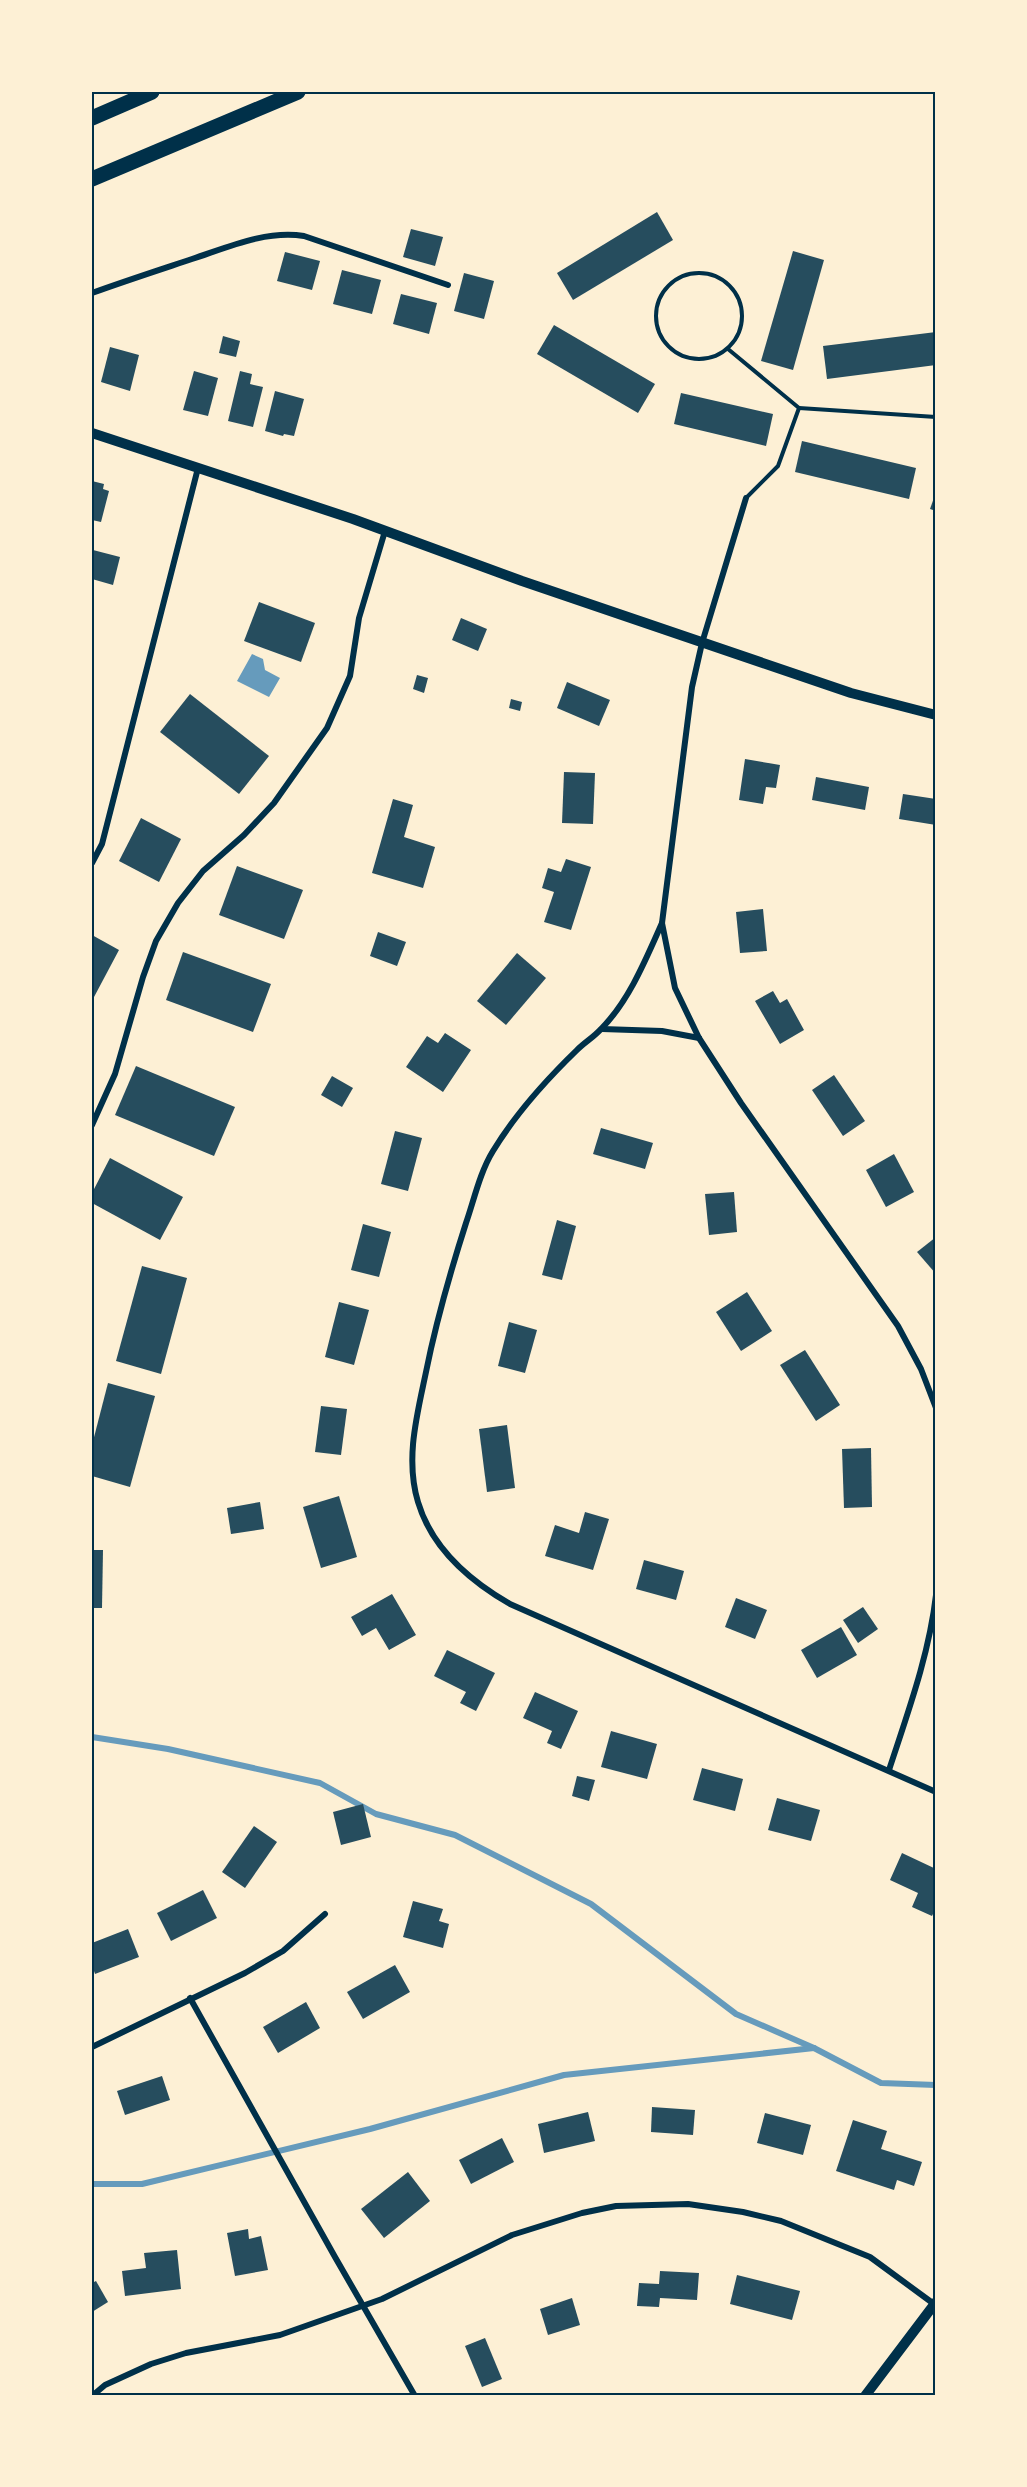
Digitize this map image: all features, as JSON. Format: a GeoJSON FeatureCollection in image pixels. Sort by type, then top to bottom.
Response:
{"type":"FeatureCollection","features":[{"type":"Feature","properties":{"kind":"highway"},"geometry":{"type":"LineString","coordinates":[[92,118],[152,92]]}},
{"type":"Feature","properties":{"kind":"highway"},"geometry":{"type":"LineString","coordinates":[[92,179],[298,92]]}},
{"type":"Feature","properties":{"kind":"street"},"geometry":{"type":"LineString","coordinates":[[92,293],[231,246],[272,234],[286,233],[326,243],[448,285]]}},
{"type":"Feature","properties":{"kind":"street"},"geometry":{"type":"LineString","coordinates":[[92,433],[385,531],[851,693],[936,716]]}},
{"type":"Feature","properties":{"kind":"street"},"geometry":{"type":"LineString","coordinates":[[92,863],[102,843],[198,468]]}},
{"type":"Feature","properties":{"kind":"street"},"geometry":{"type":"LineString","coordinates":[[746,498],[702,643],[692,687],[662,923],[646,961],[602,1029],[578,1048],[527,1101],[491,1154],[441,1306],[414,1425],[413,1483],[429,1528],[447,1556],[469,1577],[510,1604],[936,1792]]}},
{"type":"Feature","properties":{"kind":"street"},"geometry":{"type":"LineString","coordinates":[[92,1125],[115,1074],[143,977],[156,941],[178,903],[202,871],[244,835],[274,803],[327,728],[350,676],[359,618],[385,531]]}},
{"type":"Feature","properties":{"kind":"street"},"geometry":{"type":"LineString","coordinates":[[662,923],[675,988],[699,1038],[741,1102],[898,1326],[921,1369],[936,1408]]}},
{"type":"Feature","properties":{"kind":"street"},"geometry":{"type":"LineString","coordinates":[[602,1029],[662,1031],[699,1038]]}},
{"type":"Feature","properties":{"kind":"street"},"geometry":{"type":"LineString","coordinates":[[889,1770],[919,1679],[932,1626],[936,1595]]}},
{"type":"Feature","properties":{"kind":"street"},"geometry":{"type":"LineString","coordinates":[[92,2047],[245,1973],[283,1951],[325,1914]]}},
{"type":"Feature","properties":{"kind":"street"},"geometry":{"type":"LineString","coordinates":[[190,1998],[415,2396]]}},
{"type":"Feature","properties":{"kind":"street"},"geometry":{"type":"LineString","coordinates":[[92,2396],[105,2385],[151,2364],[186,2353],[280,2335],[364,2306],[512,2235],[616,2205],[645,2203],[743,2211],[781,2221],[870,2257],[935,2303],[865,2396]]}},
{"type":"Feature","properties":{"kind":"lane"},"geometry":{"type":"LineString","coordinates":[[692,273],[712,274],[731,286],[741,302],[742,313],[741,328],[728,349],[710,359],[693,360],[672,351],[659,335],[655,311],[662,291],[678,278],[692,273]]}},
{"type":"Feature","properties":{"kind":"lane"},"geometry":{"type":"LineString","coordinates":[[728,349],[799,408],[936,417]]}},
{"type":"Feature","properties":{"kind":"lane"},"geometry":{"type":"LineString","coordinates":[[746,498],[778,466],[799,408]]}},
{"type":"Feature","properties":{"kind":"water"},"geometry":{"type":"Polygon","coordinates":[[[252,654],[263,659],[265,670],[280,678],[269,697],[237,681],[252,654]]]}},
{"type":"Feature","properties":{"kind":"building"},"geometry":{"type":"Polygon","coordinates":[[[657,212],[673,240],[573,300],[557,273],[657,212]]]}},
{"type":"Feature","properties":{"kind":"building"},"geometry":{"type":"Polygon","coordinates":[[[411,229],[443,237],[435,266],[403,257],[411,229]]]}},
{"type":"Feature","properties":{"kind":"building"},"geometry":{"type":"Polygon","coordinates":[[[793,251],[824,260],[793,370],[761,361],[793,251]]]}},
{"type":"Feature","properties":{"kind":"building"},"geometry":{"type":"Polygon","coordinates":[[[285,252],[320,261],[312,290],[277,281],[285,252]]]}},
{"type":"Feature","properties":{"kind":"building"},"geometry":{"type":"Polygon","coordinates":[[[342,270],[381,280],[372,314],[333,304],[342,270]]]}},
{"type":"Feature","properties":{"kind":"building"},"geometry":{"type":"Polygon","coordinates":[[[464,273],[494,281],[484,319],[454,311],[464,273]]]}},
{"type":"Feature","properties":{"kind":"building"},"geometry":{"type":"Polygon","coordinates":[[[401,294],[437,303],[429,334],[393,324],[401,294]]]}},
{"type":"Feature","properties":{"kind":"building"},"geometry":{"type":"Polygon","coordinates":[[[554,325],[655,384],[638,413],[537,354],[554,325]]]}},
{"type":"Feature","properties":{"kind":"building"},"geometry":{"type":"Polygon","coordinates":[[[936,332],[936,365],[827,379],[823,346],[936,332]]]}},
{"type":"Feature","properties":{"kind":"building"},"geometry":{"type":"Polygon","coordinates":[[[223,336],[240,341],[236,357],[219,353],[223,336]]]}},
{"type":"Feature","properties":{"kind":"building"},"geometry":{"type":"Polygon","coordinates":[[[110,347],[139,355],[130,391],[101,382],[110,347]]]}},
{"type":"Feature","properties":{"kind":"building"},"geometry":{"type":"Polygon","coordinates":[[[194,371],[218,378],[208,416],[183,410],[194,371]]]}},
{"type":"Feature","properties":{"kind":"building"},"geometry":{"type":"Polygon","coordinates":[[[240,371],[252,374],[250,384],[263,387],[253,427],[228,421],[240,371]]]}},
{"type":"Feature","properties":{"kind":"building"},"geometry":{"type":"Polygon","coordinates":[[[275,391],[304,399],[294,436],[284,434],[283,436],[265,431],[275,391]]]}},
{"type":"Feature","properties":{"kind":"building"},"geometry":{"type":"Polygon","coordinates":[[[681,393],[773,414],[766,446],[674,424],[681,393]]]}},
{"type":"Feature","properties":{"kind":"building"},"geometry":{"type":"Polygon","coordinates":[[[802,441],[916,468],[909,499],[795,472],[802,441]]]}},
{"type":"Feature","properties":{"kind":"building"},"geometry":{"type":"Polygon","coordinates":[[[92,481],[104,484],[103,489],[109,491],[101,522],[92,520],[92,481]]]}},
{"type":"Feature","properties":{"kind":"building"},"geometry":{"type":"Polygon","coordinates":[[[936,492],[936,511],[930,509],[936,492]]]}},
{"type":"Feature","properties":{"kind":"building"},"geometry":{"type":"Polygon","coordinates":[[[93,550],[120,557],[113,585],[92,579],[93,550]]]}},
{"type":"Feature","properties":{"kind":"building"},"geometry":{"type":"Polygon","coordinates":[[[259,602],[315,623],[301,662],[244,641],[259,602]]]}},
{"type":"Feature","properties":{"kind":"building"},"geometry":{"type":"Polygon","coordinates":[[[461,618],[487,629],[478,651],[452,640],[461,618]]]}},
{"type":"Feature","properties":{"kind":"building"},"geometry":{"type":"Polygon","coordinates":[[[417,675],[428,678],[424,693],[413,689],[417,675]]]}},
{"type":"Feature","properties":{"kind":"building"},"geometry":{"type":"Polygon","coordinates":[[[567,682],[610,700],[599,726],[557,708],[567,682]]]}},
{"type":"Feature","properties":{"kind":"building"},"geometry":{"type":"Polygon","coordinates":[[[190,694],[269,756],[239,794],[160,732],[190,694]]]}},
{"type":"Feature","properties":{"kind":"building"},"geometry":{"type":"Polygon","coordinates":[[[511,699],[522,702],[520,711],[509,708],[511,699]]]}},
{"type":"Feature","properties":{"kind":"building"},"geometry":{"type":"Polygon","coordinates":[[[745,759],[780,765],[776,788],[766,787],[763,804],[739,800],[745,759]]]}},
{"type":"Feature","properties":{"kind":"building"},"geometry":{"type":"Polygon","coordinates":[[[564,772],[595,773],[593,824],[562,823],[564,772]]]}},
{"type":"Feature","properties":{"kind":"building"},"geometry":{"type":"Polygon","coordinates":[[[816,777],[869,787],[865,810],[812,800],[816,777]]]}},
{"type":"Feature","properties":{"kind":"building"},"geometry":{"type":"Polygon","coordinates":[[[903,794],[936,799],[936,825],[899,819],[903,794]]]}},
{"type":"Feature","properties":{"kind":"building"},"geometry":{"type":"Polygon","coordinates":[[[393,799],[413,805],[404,837],[435,847],[423,888],[372,873],[393,799]]]}},
{"type":"Feature","properties":{"kind":"building"},"geometry":{"type":"Polygon","coordinates":[[[141,818],[181,839],[159,882],[119,861],[141,818]]]}},
{"type":"Feature","properties":{"kind":"building"},"geometry":{"type":"Polygon","coordinates":[[[566,859],[591,867],[571,930],[544,922],[554,892],[542,888],[548,868],[561,872],[566,859]]]}},
{"type":"Feature","properties":{"kind":"building"},"geometry":{"type":"Polygon","coordinates":[[[237,866],[303,890],[284,939],[219,915],[237,866]]]}},
{"type":"Feature","properties":{"kind":"building"},"geometry":{"type":"Polygon","coordinates":[[[763,909],[767,951],[740,953],[736,912],[763,909]]]}},
{"type":"Feature","properties":{"kind":"building"},"geometry":{"type":"Polygon","coordinates":[[[378,932],[406,942],[397,966],[370,956],[378,932]]]}},
{"type":"Feature","properties":{"kind":"building"},"geometry":{"type":"Polygon","coordinates":[[[92,935],[119,950],[94,997],[92,995],[92,935]]]}},
{"type":"Feature","properties":{"kind":"building"},"geometry":{"type":"Polygon","coordinates":[[[183,952],[271,984],[253,1032],[166,1000],[183,952]]]}},
{"type":"Feature","properties":{"kind":"building"},"geometry":{"type":"Polygon","coordinates":[[[517,953],[546,978],[506,1025],[477,1001],[517,953]]]}},
{"type":"Feature","properties":{"kind":"building"},"geometry":{"type":"Polygon","coordinates":[[[773,991],[780,1003],[787,999],[804,1030],[780,1044],[755,1001],[773,991]]]}},
{"type":"Feature","properties":{"kind":"building"},"geometry":{"type":"Polygon","coordinates":[[[445,1033],[471,1050],[443,1092],[406,1067],[427,1036],[438,1043],[445,1033]]]}},
{"type":"Feature","properties":{"kind":"building"},"geometry":{"type":"Polygon","coordinates":[[[136,1066],[235,1107],[214,1156],[115,1115],[136,1066]]]}},
{"type":"Feature","properties":{"kind":"building"},"geometry":{"type":"Polygon","coordinates":[[[834,1075],[865,1121],[843,1136],[812,1090],[834,1075]]]}},
{"type":"Feature","properties":{"kind":"building"},"geometry":{"type":"Polygon","coordinates":[[[332,1076],[353,1088],[342,1107],[321,1095],[332,1076]]]}},
{"type":"Feature","properties":{"kind":"building"},"geometry":{"type":"Polygon","coordinates":[[[601,1128],[653,1143],[645,1169],[593,1154],[601,1128]]]}},
{"type":"Feature","properties":{"kind":"building"},"geometry":{"type":"Polygon","coordinates":[[[395,1131],[422,1138],[408,1191],[381,1184],[395,1131]]]}},
{"type":"Feature","properties":{"kind":"building"},"geometry":{"type":"Polygon","coordinates":[[[894,1154],[914,1192],[886,1207],[866,1170],[894,1154]]]}},
{"type":"Feature","properties":{"kind":"building"},"geometry":{"type":"Polygon","coordinates":[[[110,1158],[183,1197],[160,1240],[92,1203],[92,1193],[110,1158]]]}},
{"type":"Feature","properties":{"kind":"building"},"geometry":{"type":"Polygon","coordinates":[[[734,1192],[737,1232],[709,1235],[705,1194],[734,1192]]]}},
{"type":"Feature","properties":{"kind":"building"},"geometry":{"type":"Polygon","coordinates":[[[557,1220],[576,1226],[562,1280],[542,1275],[557,1220]]]}},
{"type":"Feature","properties":{"kind":"building"},"geometry":{"type":"Polygon","coordinates":[[[363,1224],[391,1232],[379,1277],[351,1270],[363,1224]]]}},
{"type":"Feature","properties":{"kind":"building"},"geometry":{"type":"Polygon","coordinates":[[[936,1237],[936,1274],[917,1252],[936,1237]]]}},
{"type":"Feature","properties":{"kind":"building"},"geometry":{"type":"Polygon","coordinates":[[[142,1266],[187,1278],[161,1374],[116,1361],[142,1266]]]}},
{"type":"Feature","properties":{"kind":"building"},"geometry":{"type":"Polygon","coordinates":[[[747,1292],[772,1331],[741,1351],[716,1312],[747,1292]]]}},
{"type":"Feature","properties":{"kind":"building"},"geometry":{"type":"Polygon","coordinates":[[[339,1302],[369,1310],[354,1365],[325,1357],[339,1302]]]}},
{"type":"Feature","properties":{"kind":"building"},"geometry":{"type":"Polygon","coordinates":[[[509,1322],[537,1330],[525,1373],[498,1366],[509,1322]]]}},
{"type":"Feature","properties":{"kind":"building"},"geometry":{"type":"Polygon","coordinates":[[[805,1350],[840,1405],[816,1421],[780,1365],[805,1350]]]}},
{"type":"Feature","properties":{"kind":"building"},"geometry":{"type":"Polygon","coordinates":[[[108,1383],[155,1396],[130,1487],[92,1476],[92,1445],[108,1383]]]}},
{"type":"Feature","properties":{"kind":"building"},"geometry":{"type":"Polygon","coordinates":[[[321,1406],[347,1409],[341,1455],[315,1452],[321,1406]]]}},
{"type":"Feature","properties":{"kind":"building"},"geometry":{"type":"Polygon","coordinates":[[[507,1425],[515,1488],[487,1492],[479,1429],[507,1425]]]}},
{"type":"Feature","properties":{"kind":"building"},"geometry":{"type":"Polygon","coordinates":[[[871,1448],[872,1507],[844,1508],[842,1449],[871,1448]]]}},
{"type":"Feature","properties":{"kind":"building"},"geometry":{"type":"Polygon","coordinates":[[[339,1496],[357,1557],[321,1568],[303,1507],[339,1496]]]}},
{"type":"Feature","properties":{"kind":"building"},"geometry":{"type":"Polygon","coordinates":[[[260,1502],[264,1529],[231,1534],[227,1508],[260,1502]]]}},
{"type":"Feature","properties":{"kind":"building"},"geometry":{"type":"Polygon","coordinates":[[[585,1512],[609,1519],[593,1570],[545,1556],[555,1525],[579,1533],[585,1512]]]}},
{"type":"Feature","properties":{"kind":"building"},"geometry":{"type":"Polygon","coordinates":[[[92,1550],[103,1550],[102,1608],[92,1608],[92,1550]]]}},
{"type":"Feature","properties":{"kind":"building"},"geometry":{"type":"Polygon","coordinates":[[[644,1560],[684,1571],[676,1600],[636,1589],[644,1560]]]}},
{"type":"Feature","properties":{"kind":"building"},"geometry":{"type":"Polygon","coordinates":[[[392,1594],[416,1635],[389,1650],[376,1628],[362,1636],[351,1617],[392,1594]]]}},
{"type":"Feature","properties":{"kind":"building"},"geometry":{"type":"Polygon","coordinates":[[[736,1598],[767,1610],[755,1639],[725,1627],[736,1598]]]}},
{"type":"Feature","properties":{"kind":"building"},"geometry":{"type":"Polygon","coordinates":[[[863,1607],[878,1629],[858,1643],[843,1620],[863,1607]]]}},
{"type":"Feature","properties":{"kind":"building"},"geometry":{"type":"Polygon","coordinates":[[[841,1627],[857,1655],[817,1678],[801,1650],[841,1627]]]}},
{"type":"Feature","properties":{"kind":"building"},"geometry":{"type":"Polygon","coordinates":[[[447,1650],[495,1673],[476,1711],[460,1703],[466,1692],[434,1676],[447,1650]]]}},
{"type":"Feature","properties":{"kind":"building"},"geometry":{"type":"Polygon","coordinates":[[[535,1692],[578,1711],[561,1749],[547,1743],[552,1731],[523,1718],[535,1692]]]}},
{"type":"Feature","properties":{"kind":"building"},"geometry":{"type":"Polygon","coordinates":[[[611,1731],[657,1744],[647,1779],[601,1767],[611,1731]]]}},
{"type":"Feature","properties":{"kind":"building"},"geometry":{"type":"Polygon","coordinates":[[[702,1768],[743,1779],[735,1811],[693,1800],[702,1768]]]}},
{"type":"Feature","properties":{"kind":"building"},"geometry":{"type":"Polygon","coordinates":[[[577,1776],[595,1780],[589,1801],[572,1796],[577,1776]]]}},
{"type":"Feature","properties":{"kind":"building"},"geometry":{"type":"Polygon","coordinates":[[[777,1798],[820,1810],[811,1841],[768,1830],[777,1798]]]}},
{"type":"Feature","properties":{"kind":"building"},"geometry":{"type":"Polygon","coordinates":[[[363,1804],[371,1837],[341,1845],[333,1812],[363,1804]]]}},
{"type":"Feature","properties":{"kind":"building"},"geometry":{"type":"Polygon","coordinates":[[[254,1826],[277,1842],[245,1888],[222,1872],[254,1826]]]}},
{"type":"Feature","properties":{"kind":"building"},"geometry":{"type":"Polygon","coordinates":[[[902,1853],[936,1869],[936,1908],[932,1916],[912,1907],[918,1893],[890,1880],[902,1853]]]}},
{"type":"Feature","properties":{"kind":"building"},"geometry":{"type":"Polygon","coordinates":[[[203,1890],[217,1918],[171,1941],[157,1913],[203,1890]]]}},
{"type":"Feature","properties":{"kind":"building"},"geometry":{"type":"Polygon","coordinates":[[[413,1901],[443,1909],[439,1921],[449,1924],[443,1948],[403,1937],[413,1901]]]}},
{"type":"Feature","properties":{"kind":"building"},"geometry":{"type":"Polygon","coordinates":[[[128,1929],[139,1957],[95,1974],[92,1965],[92,1943],[128,1929]]]}},
{"type":"Feature","properties":{"kind":"building"},"geometry":{"type":"Polygon","coordinates":[[[395,1965],[410,1992],[363,2019],[347,1992],[395,1965]]]}},
{"type":"Feature","properties":{"kind":"building"},"geometry":{"type":"Polygon","coordinates":[[[306,2002],[320,2028],[278,2053],[263,2027],[306,2002]]]}},
{"type":"Feature","properties":{"kind":"building"},"geometry":{"type":"Polygon","coordinates":[[[162,2076],[170,2100],[125,2115],[117,2091],[162,2076]]]}},
{"type":"Feature","properties":{"kind":"building"},"geometry":{"type":"Polygon","coordinates":[[[652,2107],[695,2110],[693,2135],[651,2132],[652,2107]]]}},
{"type":"Feature","properties":{"kind":"building"},"geometry":{"type":"Polygon","coordinates":[[[588,2112],[595,2141],[544,2153],[538,2124],[588,2112]]]}},
{"type":"Feature","properties":{"kind":"building"},"geometry":{"type":"Polygon","coordinates":[[[765,2113],[811,2125],[803,2155],[757,2143],[765,2113]]]}},
{"type":"Feature","properties":{"kind":"building"},"geometry":{"type":"Polygon","coordinates":[[[853,2120],[887,2131],[881,2149],[922,2162],[914,2186],[897,2180],[894,2190],[836,2171],[853,2120]]]}},
{"type":"Feature","properties":{"kind":"building"},"geometry":{"type":"Polygon","coordinates":[[[502,2138],[514,2162],[471,2184],[459,2160],[502,2138]]]}},
{"type":"Feature","properties":{"kind":"building"},"geometry":{"type":"Polygon","coordinates":[[[408,2172],[430,2201],[384,2238],[361,2209],[408,2172]]]}},
{"type":"Feature","properties":{"kind":"building"},"geometry":{"type":"Polygon","coordinates":[[[248,2229],[249,2239],[261,2236],[268,2270],[235,2276],[227,2233],[248,2229]]]}},
{"type":"Feature","properties":{"kind":"building"},"geometry":{"type":"Polygon","coordinates":[[[177,2250],[181,2289],[125,2296],[122,2271],[146,2268],[144,2253],[177,2250]]]}},
{"type":"Feature","properties":{"kind":"building"},"geometry":{"type":"Polygon","coordinates":[[[660,2271],[699,2273],[697,2300],[660,2298],[659,2307],[637,2306],[639,2283],[659,2284],[660,2271]]]}},
{"type":"Feature","properties":{"kind":"building"},"geometry":{"type":"Polygon","coordinates":[[[737,2275],[800,2291],[792,2320],[730,2304],[737,2275]]]}},
{"type":"Feature","properties":{"kind":"building"},"geometry":{"type":"Polygon","coordinates":[[[96,2281],[108,2302],[92,2312],[92,2283],[96,2281]]]}},
{"type":"Feature","properties":{"kind":"building"},"geometry":{"type":"Polygon","coordinates":[[[572,2298],[580,2325],[548,2335],[540,2309],[572,2298]]]}},
{"type":"Feature","properties":{"kind":"building"},"geometry":{"type":"Polygon","coordinates":[[[485,2338],[502,2379],[482,2387],[465,2346],[485,2338]]]}},
{"type":"Feature","properties":{"kind":"waterway"},"geometry":{"type":"LineString","coordinates":[[92,1737],[168,1749],[320,1783],[376,1814],[455,1835],[591,1904],[736,2014],[814,2048],[881,2083],[936,2085]]}},
{"type":"Feature","properties":{"kind":"waterway"},"geometry":{"type":"LineString","coordinates":[[92,2184],[142,2184],[370,2129],[564,2075],[814,2048]]}}]}
